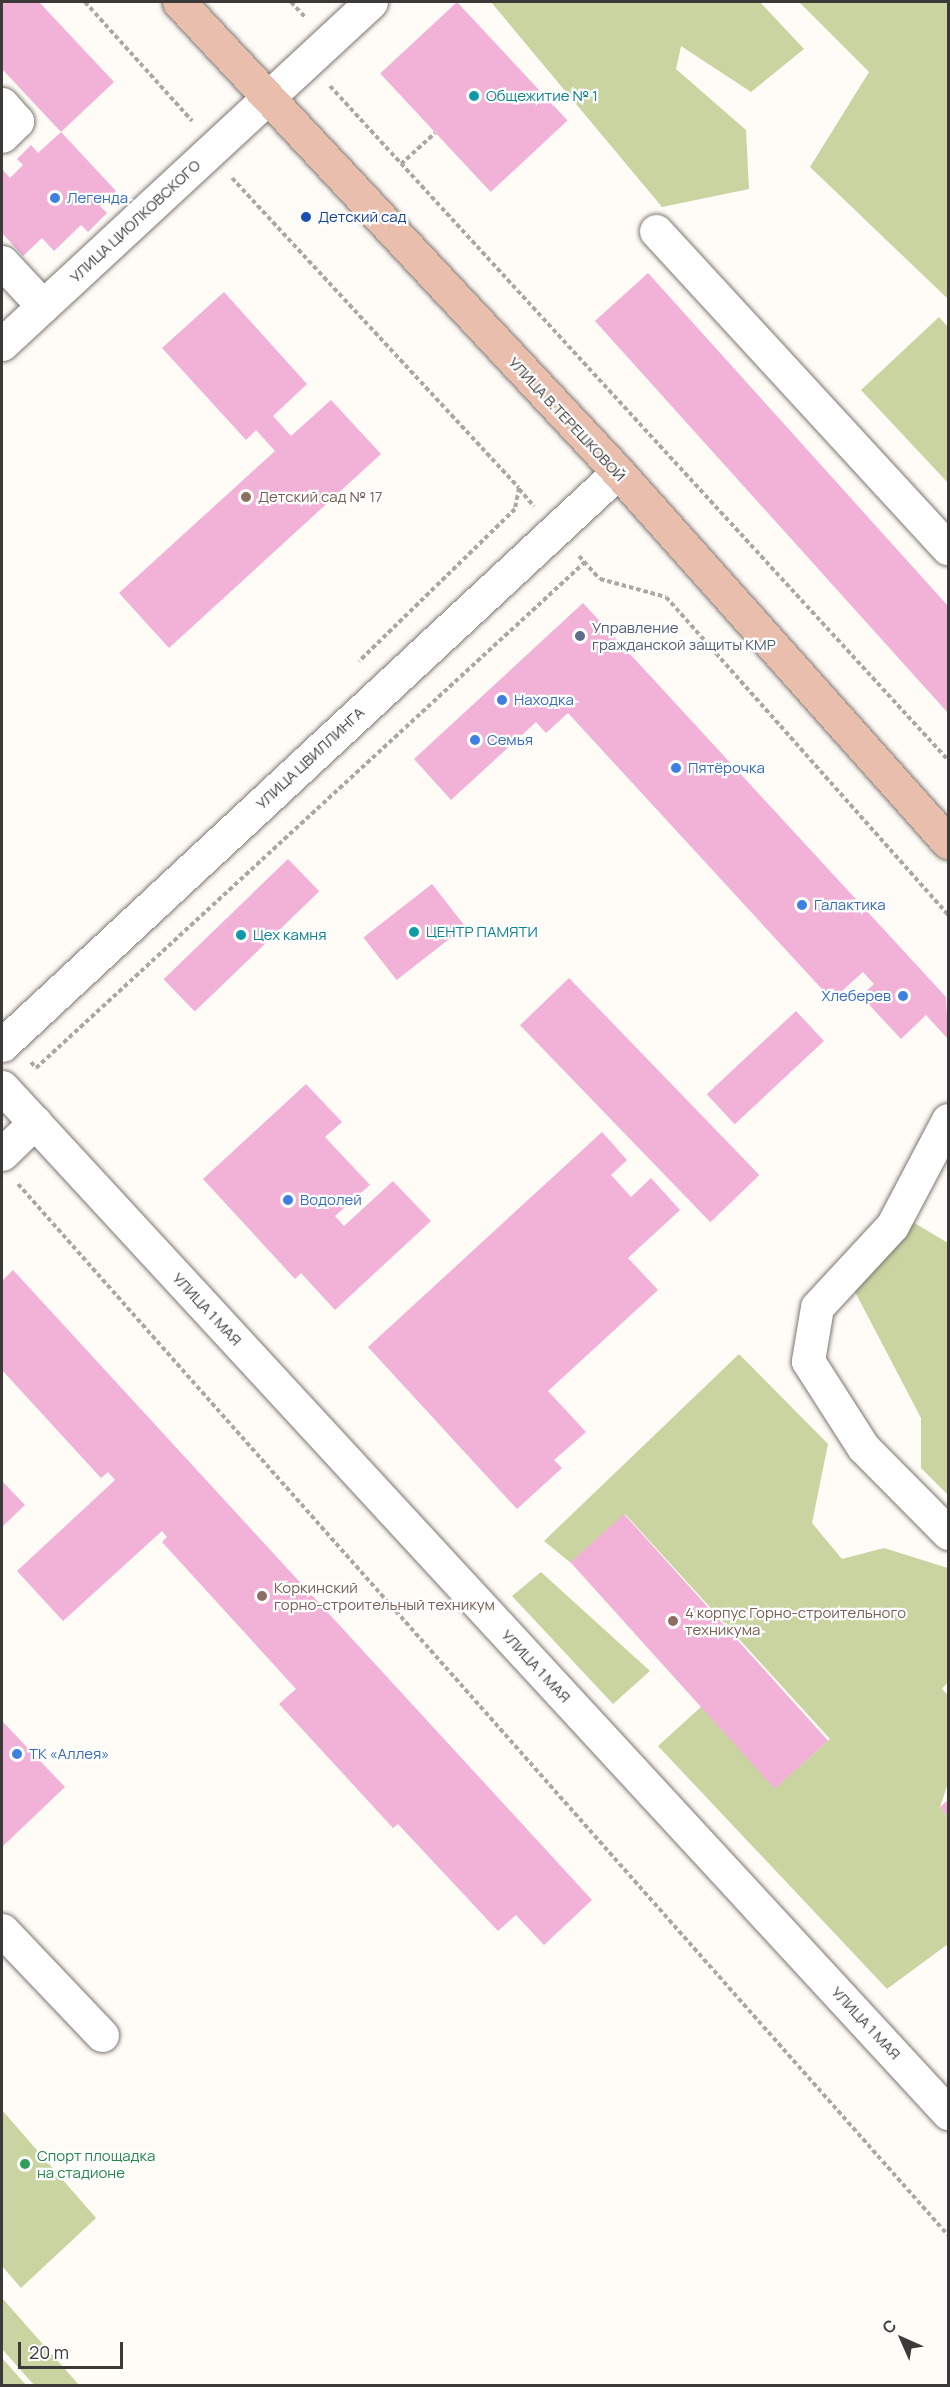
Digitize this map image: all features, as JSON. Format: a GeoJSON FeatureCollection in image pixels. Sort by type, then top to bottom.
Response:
{"type":"FeatureCollection","features":[{"type":"Feature","properties":{"kind":"main road","name":"УЛИЦА В.ТЕРЕШКОВОЙ"},"geometry":{"type":"LineString","coordinates":[[179,2],[618,472],[948,842]]}},
{"type":"Feature","properties":{"kind":"street","name":"УЛИЦА ЦИОЛКОВСКОГО"},"geometry":{"type":"LineString","coordinates":[[2,345],[371,2]]}},
{"type":"Feature","properties":{"kind":"street"},"geometry":{"type":"LineString","coordinates":[[2,104],[17,121],[2,136]]}},
{"type":"Feature","properties":{"kind":"street"},"geometry":{"type":"LineString","coordinates":[[656,231],[948,548]]}},
{"type":"Feature","properties":{"kind":"street"},"geometry":{"type":"LineString","coordinates":[[2,262],[43,306]]}},
{"type":"Feature","properties":{"kind":"street","name":"УЛИЦА ЦВИЛЛИНГА"},"geometry":{"type":"LineString","coordinates":[[5,1041],[618,472]]}},
{"type":"Feature","properties":{"kind":"street","name":"УЛИЦА 1 МАЯ"},"geometry":{"type":"LineString","coordinates":[[2,1087],[948,2113]]}},
{"type":"Feature","properties":{"kind":"street"},"geometry":{"type":"LineString","coordinates":[[948,1120],[892,1226],[817,1306],[808,1361],[863,1447],[948,1533]]}},
{"type":"Feature","properties":{"kind":"street"},"geometry":{"type":"LineString","coordinates":[[5,1164],[35,1122]]}},
{"type":"Feature","properties":{"kind":"street"},"geometry":{"type":"LineString","coordinates":[[2,1930],[102,2035]]}},
{"type":"Feature","properties":{"kind":"path"},"geometry":{"type":"LineString","coordinates":[[85,2],[203,133],[209,153],[519,488],[600,579],[666,597],[948,915]]}},
{"type":"Feature","properties":{"kind":"path"},"geometry":{"type":"LineString","coordinates":[[324,79],[948,760]]}},
{"type":"Feature","properties":{"kind":"path"},"geometry":{"type":"LineString","coordinates":[[401,164],[435,133]]}},
{"type":"Feature","properties":{"kind":"path"},"geometry":{"type":"LineString","coordinates":[[352,668],[515,509],[519,488]]}},
{"type":"Feature","properties":{"kind":"path"},"geometry":{"type":"LineString","coordinates":[[5,1041],[36,1068],[585,562]]}},
{"type":"Feature","properties":{"kind":"path"},"geometry":{"type":"LineString","coordinates":[[5,1164],[948,2235]]}},
{"type":"Feature","properties":{"kind":"green space"},"geometry":{"type":"Polygon","coordinates":[[[491,2],[760,2],[804,49],[751,92],[681,46],[676,69],[746,130],[749,189],[662,207],[491,2]]]}},
{"type":"Feature","properties":{"kind":"green space"},"geometry":{"type":"Polygon","coordinates":[[[799,2],[948,2],[948,299],[810,167],[869,72],[799,2]]]}},
{"type":"Feature","properties":{"kind":"green space"},"geometry":{"type":"Polygon","coordinates":[[[939,317],[948,327],[948,483],[861,390],[939,317]]]}},
{"type":"Feature","properties":{"kind":"green space"},"geometry":{"type":"Polygon","coordinates":[[[911,1221],[948,1243],[948,1495],[921,1468],[921,1418],[853,1288],[911,1221]]]}},
{"type":"Feature","properties":{"kind":"green space"},"geometry":{"type":"Polygon","coordinates":[[[739,1354],[828,1444],[812,1523],[842,1559],[884,1548],[948,1568],[948,1682],[942,1689],[948,1695],[948,1783],[940,1807],[948,1817],[948,1944],[887,1989],[658,1746],[702,1706],[776,1787],[830,1739],[625,1514],[571,1563],[544,1541],[739,1354]]]}},
{"type":"Feature","properties":{"kind":"green space"},"geometry":{"type":"Polygon","coordinates":[[[541,1572],[650,1671],[613,1704],[512,1596],[541,1572]]]}},
{"type":"Feature","properties":{"kind":"green space","name":"Спорт площадка на стадионе"},"geometry":{"type":"Polygon","coordinates":[[[2,2110],[96,2218],[21,2288],[2,2266],[2,2110]]]}},
{"type":"Feature","properties":{"kind":"green space"},"geometry":{"type":"Polygon","coordinates":[[[2,2298],[79,2385],[34,2385],[2,2349],[2,2298]]]}},
{"type":"Feature","properties":{"kind":"green space"},"geometry":{"type":"Polygon","coordinates":[[[2,2358],[26,2385],[2,2385],[2,2358]]]}},
{"type":"Feature","properties":{"kind":"building"},"geometry":{"type":"Polygon","coordinates":[[[2,2],[39,2],[114,82],[61,132],[2,69],[2,2]]]}},
{"type":"Feature","properties":{"kind":"building","name":"Общежитие № 1"},"geometry":{"type":"Polygon","coordinates":[[[457,2],[567,120],[491,192],[380,74],[457,2]]]}},
{"type":"Feature","properties":{"kind":"building","name":"Легенда"},"geometry":{"type":"Polygon","coordinates":[[[61,132],[116,191],[100,206],[107,213],[88,232],[81,225],[54,251],[42,238],[23,256],[2,233],[2,169],[10,178],[23,165],[17,159],[31,145],[38,153],[61,132]]]}},
{"type":"Feature","properties":{"kind":"building"},"geometry":{"type":"Polygon","coordinates":[[[648,273],[948,606],[948,713],[595,321],[648,273]]]}},
{"type":"Feature","properties":{"kind":"building"},"geometry":{"type":"Polygon","coordinates":[[[224,292],[307,384],[273,416],[291,436],[331,400],[381,454],[169,648],[119,593],[275,451],[256,430],[246,440],[162,348],[224,292]]]}},
{"type":"Feature","properties":{"kind":"building"},"geometry":{"type":"Polygon","coordinates":[[[583,603],[946,997],[948,1039],[926,1015],[901,1039],[861,996],[874,984],[863,972],[832,1000],[568,713],[546,733],[536,722],[451,800],[414,759],[583,603]]]}},
{"type":"Feature","properties":{"kind":"building","name":"Цех камня"},"geometry":{"type":"Polygon","coordinates":[[[288,859],[319,891],[195,1012],[164,979],[288,859]]]}},
{"type":"Feature","properties":{"kind":"building","name":"ЦЕНТР ПАМЯТИ"},"geometry":{"type":"Polygon","coordinates":[[[432,884],[465,927],[397,980],[363,938],[432,884]]]}},
{"type":"Feature","properties":{"kind":"building"},"geometry":{"type":"Polygon","coordinates":[[[569,978],[759,1175],[710,1222],[520,1025],[569,978]]]}},
{"type":"Feature","properties":{"kind":"building"},"geometry":{"type":"Polygon","coordinates":[[[796,1011],[824,1041],[735,1124],[707,1094],[796,1011]]]}},
{"type":"Feature","properties":{"kind":"building","name":"Водолей"},"geometry":{"type":"Polygon","coordinates":[[[306,1084],[342,1122],[325,1137],[370,1185],[335,1216],[344,1226],[393,1181],[431,1221],[335,1310],[301,1273],[295,1279],[203,1179],[306,1084]]]}},
{"type":"Feature","properties":{"kind":"building"},"geometry":{"type":"Polygon","coordinates":[[[602,1132],[627,1160],[611,1175],[631,1197],[651,1178],[680,1210],[628,1258],[658,1290],[548,1391],[586,1432],[554,1460],[562,1468],[517,1509],[368,1347],[602,1132]]]}},
{"type":"Feature","properties":{"kind":"building","name":"Коркинский горно-строительный техникум"},"geometry":{"type":"Polygon","coordinates":[[[13,1270],[592,1900],[544,1945],[516,1915],[498,1931],[398,1824],[393,1828],[279,1704],[296,1689],[162,1542],[167,1537],[162,1531],[63,1621],[17,1571],[115,1480],[108,1472],[101,1478],[2,1370],[2,1281],[13,1270]]]}},
{"type":"Feature","properties":{"kind":"building"},"geometry":{"type":"Polygon","coordinates":[[[2,1481],[25,1505],[2,1527],[2,1481]]]}},
{"type":"Feature","properties":{"kind":"building","name":"4 корпус Горно-строительного техникума"},"geometry":{"type":"Polygon","coordinates":[[[624,1514],[828,1741],[775,1789],[570,1562],[624,1514]]]}},
{"type":"Feature","properties":{"kind":"building","name":"ТК «Аллея»"},"geometry":{"type":"Polygon","coordinates":[[[2,1721],[65,1787],[2,1847],[2,1721]]]}},
{"type":"Feature","properties":{"kind":"building"},"geometry":{"type":"Polygon","coordinates":[[[948,1800],[948,1817],[940,1807],[948,1800]]]}},
{"type":"Feature","properties":{"kind":"place","name":"Общежитие № 1"},"geometry":{"type":"Point","coordinates":[474,96]}},
{"type":"Feature","properties":{"kind":"place","name":"Легенда"},"geometry":{"type":"Point","coordinates":[55,198]}},
{"type":"Feature","properties":{"kind":"place","name":"Детский сад"},"geometry":{"type":"Point","coordinates":[306,217]}},
{"type":"Feature","properties":{"kind":"place","name":"Детский сад № 17"},"geometry":{"type":"Point","coordinates":[246,497]}},
{"type":"Feature","properties":{"kind":"place","name":"Управление гражданской защиты КМР"},"geometry":{"type":"Point","coordinates":[580,636]}},
{"type":"Feature","properties":{"kind":"place","name":"Находка"},"geometry":{"type":"Point","coordinates":[502,700]}},
{"type":"Feature","properties":{"kind":"place","name":"Семья"},"geometry":{"type":"Point","coordinates":[475,740]}},
{"type":"Feature","properties":{"kind":"place","name":"Пятёрочка"},"geometry":{"type":"Point","coordinates":[676,768]}},
{"type":"Feature","properties":{"kind":"place","name":"Галактика"},"geometry":{"type":"Point","coordinates":[802,905]}},
{"type":"Feature","properties":{"kind":"place","name":"ЦЕНТР ПАМЯТИ"},"geometry":{"type":"Point","coordinates":[414,932]}},
{"type":"Feature","properties":{"kind":"place","name":"Цех камня"},"geometry":{"type":"Point","coordinates":[241,935]}},
{"type":"Feature","properties":{"kind":"place","name":"Хлеберев"},"geometry":{"type":"Point","coordinates":[903,996]}},
{"type":"Feature","properties":{"kind":"place","name":"Водолей"},"geometry":{"type":"Point","coordinates":[288,1200]}},
{"type":"Feature","properties":{"kind":"place","name":"Коркинский горно-строительный техникум"},"geometry":{"type":"Point","coordinates":[262,1596]}},
{"type":"Feature","properties":{"kind":"place","name":"4 корпус Горно-строительного техникума"},"geometry":{"type":"Point","coordinates":[673,1621]}},
{"type":"Feature","properties":{"kind":"place","name":"ТК «Аллея»"},"geometry":{"type":"Point","coordinates":[17,1754]}},
{"type":"Feature","properties":{"kind":"place","name":"Спорт площадка на стадионе"},"geometry":{"type":"Point","coordinates":[25,2164]}}]}
